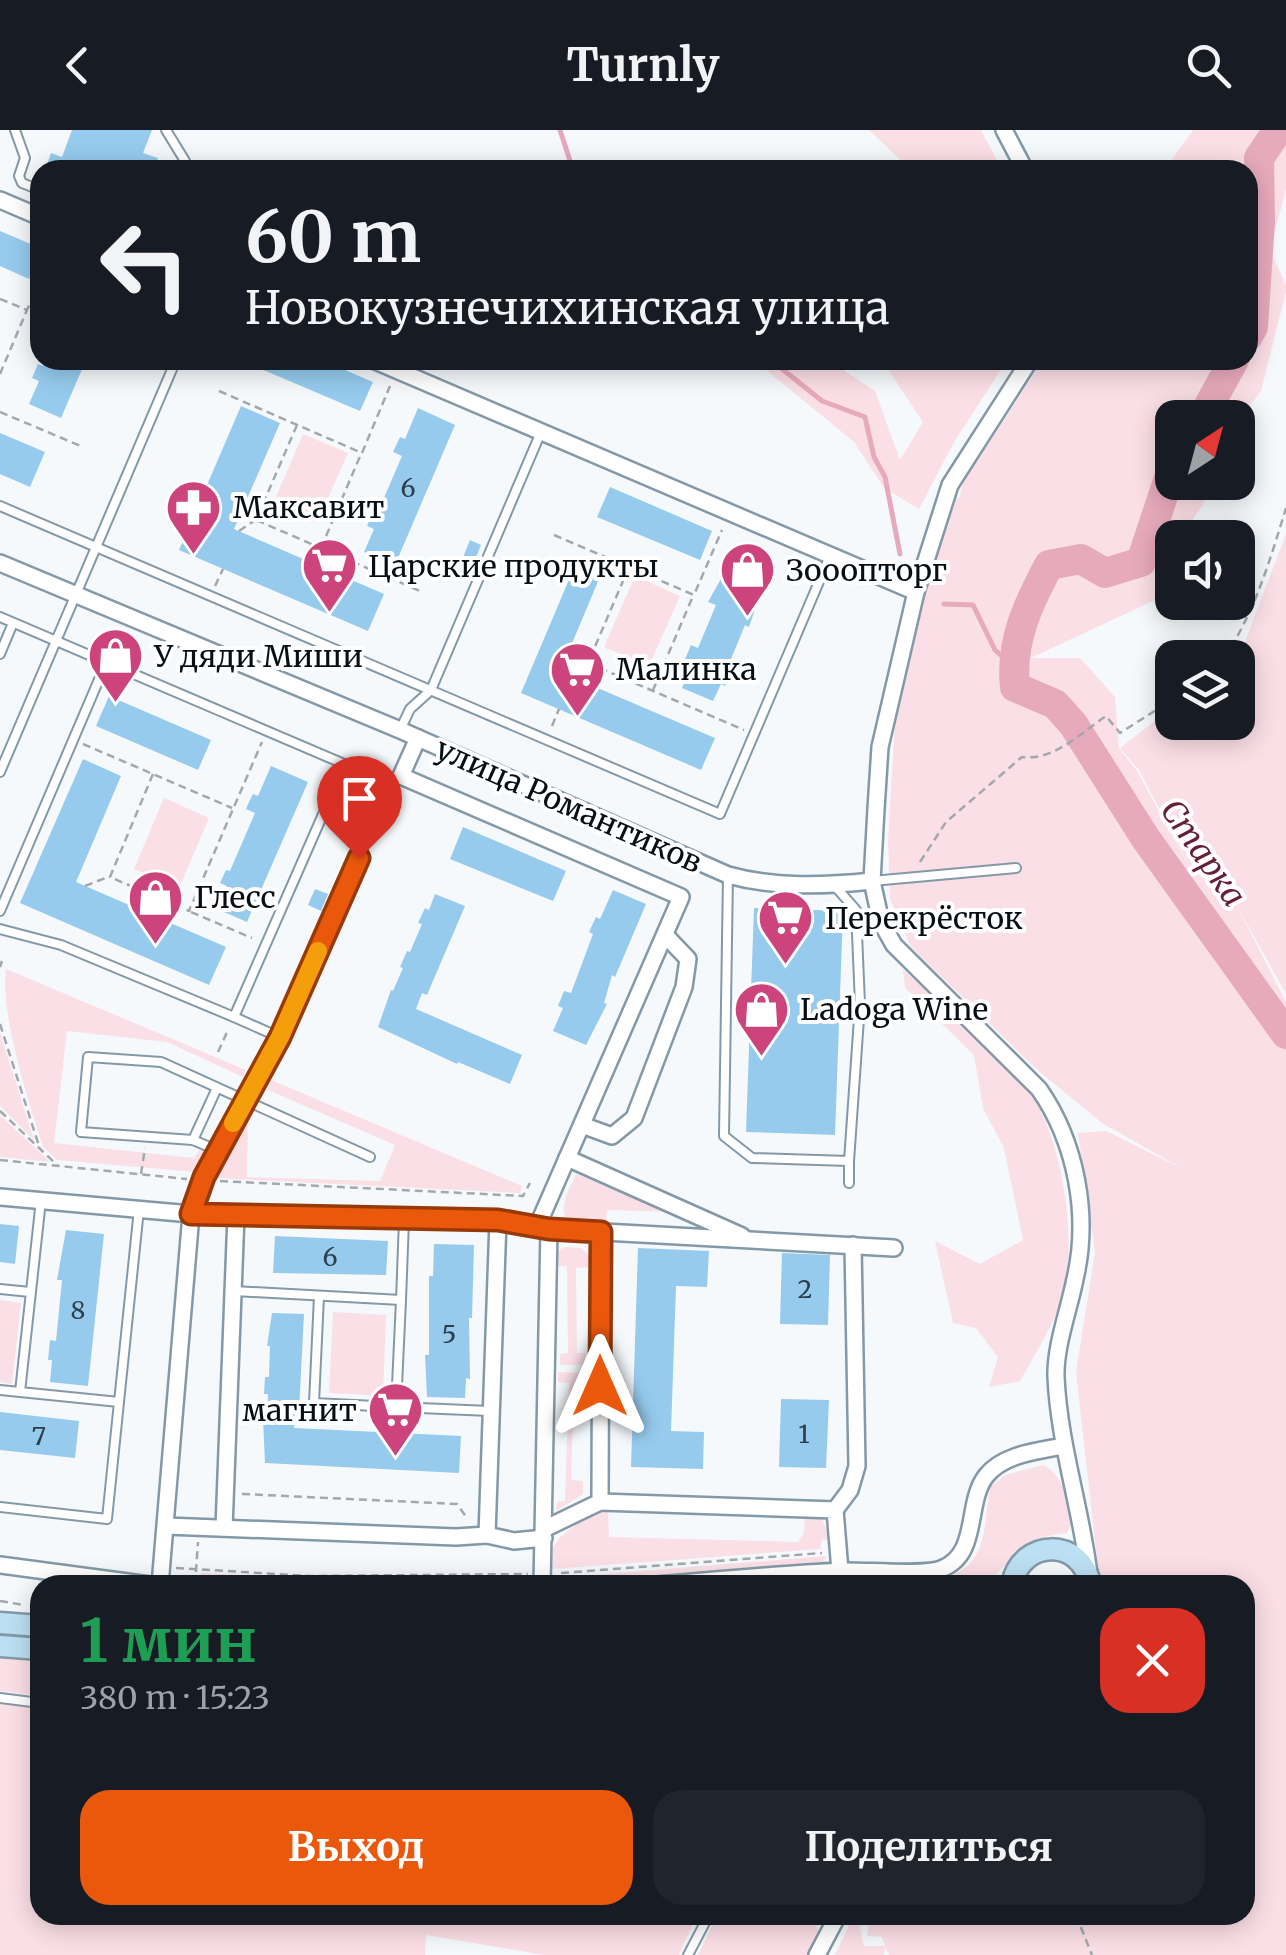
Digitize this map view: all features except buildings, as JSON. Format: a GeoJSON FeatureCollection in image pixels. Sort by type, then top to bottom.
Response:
{"type":"FeatureCollection","features":[{"type":"Feature","properties":{"kind":"street"},"geometry":{"type":"LineString","coordinates":[[1004,130],[1020,160]]}},
{"type":"Feature","properties":{"kind":"street"},"geometry":{"type":"LineString","coordinates":[[0,200],[30,214]]}},
{"type":"Feature","properties":{"kind":"street"},"geometry":{"type":"LineString","coordinates":[[397,370],[916,592]]}},
{"type":"Feature","properties":{"kind":"street"},"geometry":{"type":"LineString","coordinates":[[1024,370],[950,485],[916,592],[880,746],[872,881],[881,922],[894,945],[1038,1089],[1058,1116],[1069,1143],[1077,1183],[1080,1234],[1077,1272],[1056,1372],[1063,1446],[1089,1575]]}},
{"type":"Feature","properties":{"kind":"street","name":"улица Романтиков"},"geometry":{"type":"LineString","coordinates":[[0,563],[400,730],[728,874],[766,884],[872,881]]}},
{"type":"Feature","properties":{"kind":"street"},"geometry":{"type":"LineString","coordinates":[[418,738],[402,776],[681,896],[567,1158],[543,1228],[542,1575]]}},
{"type":"Feature","properties":{"kind":"street"},"geometry":{"type":"LineString","coordinates":[[582,1124],[612,1136],[634,1118],[684,987],[688,959],[665,935]]}},
{"type":"Feature","properties":{"kind":"street"},"geometry":{"type":"LineString","coordinates":[[161,1575],[191,1214],[218,1151],[280,1037]]}},
{"type":"Feature","properties":{"kind":"street"},"geometry":{"type":"LineString","coordinates":[[567,1158],[751,1240]]}},
{"type":"Feature","properties":{"kind":"street"},"geometry":{"type":"LineString","coordinates":[[0,1196],[191,1214],[498,1220],[543,1228],[894,1248]]}},
{"type":"Feature","properties":{"kind":"street"},"geometry":{"type":"LineString","coordinates":[[224,1528],[236,1215]]}},
{"type":"Feature","properties":{"kind":"street"},"geometry":{"type":"LineString","coordinates":[[484,1536],[498,1220]]}},
{"type":"Feature","properties":{"kind":"street"},"geometry":{"type":"LineString","coordinates":[[600,1502],[601,1232]]}},
{"type":"Feature","properties":{"kind":"street"},"geometry":{"type":"LineString","coordinates":[[840,1572],[835,1510],[850,1490],[856,1466],[854,1246]]}},
{"type":"Feature","properties":{"kind":"street"},"geometry":{"type":"LineString","coordinates":[[798,1575],[940,1570],[956,1560],[968,1537],[976,1495],[987,1474],[1016,1456],[1063,1446]]}},
{"type":"Feature","properties":{"kind":"street"},"geometry":{"type":"LineString","coordinates":[[166,1526],[484,1536],[514,1541],[544,1534],[600,1502],[835,1510]]}},
{"type":"Feature","properties":{"kind":"street"},"geometry":{"type":"LineString","coordinates":[[1015,1575],[1030,1554],[1072,1541],[1082,1526]]}},
{"type":"Feature","properties":{"kind":"street"},"geometry":{"type":"LineString","coordinates":[[1058,1548],[1077,1558],[1087,1575]]}},
{"type":"Feature","properties":{"kind":"street"},"geometry":{"type":"LineString","coordinates":[[0,1565],[75,1575]]}},
{"type":"Feature","properties":{"kind":"street"},"geometry":{"type":"LineString","coordinates":[[0,1623],[30,1617]]}},
{"type":"Feature","properties":{"kind":"street"},"geometry":{"type":"LineString","coordinates":[[0,1646],[30,1648]]}},
{"type":"Feature","properties":{"kind":"street"},"geometry":{"type":"LineString","coordinates":[[818,1955],[833,1925]]}},
{"type":"Feature","properties":{"kind":"lane"},"geometry":{"type":"LineString","coordinates":[[15,130],[25,158],[19,176],[30,186]]}},
{"type":"Feature","properties":{"kind":"lane"},"geometry":{"type":"LineString","coordinates":[[166,130],[184,160]]}},
{"type":"Feature","properties":{"kind":"lane"},"geometry":{"type":"LineString","coordinates":[[0,772],[172,370]]}},
{"type":"Feature","properties":{"kind":"lane"},"geometry":{"type":"LineString","coordinates":[[400,730],[410,709],[431,690],[541,432]]}},
{"type":"Feature","properties":{"kind":"lane"},"geometry":{"type":"LineString","coordinates":[[0,506],[720,814],[830,556]]}},
{"type":"Feature","properties":{"kind":"lane"},"geometry":{"type":"LineString","coordinates":[[0,617],[391,784],[280,1037],[61,944],[0,930]]}},
{"type":"Feature","properties":{"kind":"lane"},"geometry":{"type":"LineString","coordinates":[[0,654],[14,623]]}},
{"type":"Feature","properties":{"kind":"lane"},"geometry":{"type":"LineString","coordinates":[[0,911],[106,662]]}},
{"type":"Feature","properties":{"kind":"lane"},"geometry":{"type":"LineString","coordinates":[[234,1017],[345,764]]}},
{"type":"Feature","properties":{"kind":"lane"},"geometry":{"type":"LineString","coordinates":[[872,881],[1016,868]]}},
{"type":"Feature","properties":{"kind":"lane"},"geometry":{"type":"LineString","coordinates":[[728,874],[724,1136],[752,1158],[849,1161]]}},
{"type":"Feature","properties":{"kind":"lane"},"geometry":{"type":"LineString","coordinates":[[834,885],[856,910],[860,1004],[849,1183]]}},
{"type":"Feature","properties":{"kind":"lane"},"geometry":{"type":"LineString","coordinates":[[218,1151],[193,1140],[80,1132],[88,1056],[161,1062],[370,1157]]}},
{"type":"Feature","properties":{"kind":"lane"},"geometry":{"type":"LineString","coordinates":[[193,1140],[216,1088]]}},
{"type":"Feature","properties":{"kind":"lane"},"geometry":{"type":"LineString","coordinates":[[20,1392],[41,1200]]}},
{"type":"Feature","properties":{"kind":"lane"},"geometry":{"type":"LineString","coordinates":[[0,1507],[107,1518],[139,1208]]}},
{"type":"Feature","properties":{"kind":"lane"},"geometry":{"type":"LineString","coordinates":[[396,1407],[404,1220]]}},
{"type":"Feature","properties":{"kind":"lane"},"geometry":{"type":"LineString","coordinates":[[0,1289],[30,1292]]}},
{"type":"Feature","properties":{"kind":"lane"},"geometry":{"type":"LineString","coordinates":[[234,1292],[401,1300]]}},
{"type":"Feature","properties":{"kind":"lane"},"geometry":{"type":"LineString","coordinates":[[319,1296],[314,1403],[492,1411]]}},
{"type":"Feature","properties":{"kind":"lane"},"geometry":{"type":"LineString","coordinates":[[0,1390],[119,1402]]}},
{"type":"Feature","properties":{"kind":"lane"},"geometry":{"type":"LineString","coordinates":[[0,1698],[30,1702]]}},
{"type":"Feature","properties":{"kind":"lane"},"geometry":{"type":"LineString","coordinates":[[688,1955],[704,1925]]}},
{"type":"Feature","properties":{"kind":"path"},"geometry":{"type":"LineString","coordinates":[[0,299],[27,310]]}},
{"type":"Feature","properties":{"kind":"path"},"geometry":{"type":"LineString","coordinates":[[0,374],[30,303]]}},
{"type":"Feature","properties":{"kind":"path"},"geometry":{"type":"LineString","coordinates":[[321,548],[397,370]]}},
{"type":"Feature","properties":{"kind":"path"},"geometry":{"type":"LineString","coordinates":[[219,391],[362,452]]}},
{"type":"Feature","properties":{"kind":"path"},"geometry":{"type":"LineString","coordinates":[[0,412],[84,447]]}},
{"type":"Feature","properties":{"kind":"path"},"geometry":{"type":"LineString","coordinates":[[239,532],[256,520],[297,425]]}},
{"type":"Feature","properties":{"kind":"path"},"geometry":{"type":"LineString","coordinates":[[1237,640],[1261,587],[1286,508]]}},
{"type":"Feature","properties":{"kind":"path"},"geometry":{"type":"LineString","coordinates":[[653,690],[729,512]]}},
{"type":"Feature","properties":{"kind":"path"},"geometry":{"type":"LineString","coordinates":[[256,520],[420,591]]}},
{"type":"Feature","properties":{"kind":"path"},"geometry":{"type":"LineString","coordinates":[[554,535],[694,595]]}},
{"type":"Feature","properties":{"kind":"path"},"geometry":{"type":"LineString","coordinates":[[572,677],[588,663],[629,567]]}},
{"type":"Feature","properties":{"kind":"path"},"geometry":{"type":"LineString","coordinates":[[211,596],[222,569]]}},
{"type":"Feature","properties":{"kind":"path"},"geometry":{"type":"LineString","coordinates":[[588,663],[754,734]]}},
{"type":"Feature","properties":{"kind":"path"},"geometry":{"type":"LineString","coordinates":[[546,740],[559,709]]}},
{"type":"Feature","properties":{"kind":"path"},"geometry":{"type":"LineString","coordinates":[[910,877],[946,822],[1022,757],[1035,759],[1052,753],[1106,716],[1120,733],[1155,711]]}},
{"type":"Feature","properties":{"kind":"path"},"geometry":{"type":"LineString","coordinates":[[189,911],[266,731]]}},
{"type":"Feature","properties":{"kind":"path"},"geometry":{"type":"LineString","coordinates":[[73,740],[233,808]]}},
{"type":"Feature","properties":{"kind":"path"},"geometry":{"type":"LineString","coordinates":[[110,877],[154,774]]}},
{"type":"Feature","properties":{"kind":"path"},"geometry":{"type":"LineString","coordinates":[[85,886],[110,877],[267,945]]}},
{"type":"Feature","properties":{"kind":"path"},"geometry":{"type":"LineString","coordinates":[[218,1052],[234,1017]]}},
{"type":"Feature","properties":{"kind":"path"},"geometry":{"type":"LineString","coordinates":[[0,1024],[40,1149]]}},
{"type":"Feature","properties":{"kind":"path"},"geometry":{"type":"LineString","coordinates":[[0,1111],[58,1166]]}},
{"type":"Feature","properties":{"kind":"path"},"geometry":{"type":"LineString","coordinates":[[141,1174],[147,1137]]}},
{"type":"Feature","properties":{"kind":"path"},"geometry":{"type":"LineString","coordinates":[[0,1160],[204,1180],[523,1196],[530,1184]]}},
{"type":"Feature","properties":{"kind":"path"},"geometry":{"type":"LineString","coordinates":[[226,1493],[457,1504],[484,1536]]}},
{"type":"Feature","properties":{"kind":"path"},"geometry":{"type":"LineString","coordinates":[[196,1575],[200,1527]]}},
{"type":"Feature","properties":{"kind":"path"},"geometry":{"type":"LineString","coordinates":[[592,1575],[824,1552],[826,1543]]}},
{"type":"Feature","properties":{"kind":"path"},"geometry":{"type":"LineString","coordinates":[[162,1567],[294,1575]]}},
{"type":"Feature","properties":{"kind":"path"},"geometry":{"type":"LineString","coordinates":[[0,1601],[30,1613]]}},
{"type":"Feature","properties":{"kind":"path"},"geometry":{"type":"LineString","coordinates":[[1080,1925],[1092,1955]]}},
{"type":"Feature","properties":{"kind":"shaded area"},"geometry":{"type":"Polygon","coordinates":[[[869,130],[981,130],[997,160],[900,160],[869,130]]]}},
{"type":"Feature","properties":{"kind":"shaded area"},"geometry":{"type":"Polygon","coordinates":[[[1193,130],[1286,130],[1286,189],[1270,250],[1286,292],[1261,391],[1254,400],[1155,400],[1155,500],[1206,500],[1193,520],[1155,520],[1155,600],[1031,658],[1080,658],[1115,697],[1119,748],[1137,771],[1197,881],[1139,770],[1120,748],[1155,721],[1155,740],[1255,740],[1255,640],[1246,640],[1286,534],[1286,994],[1237,906],[1286,1002],[1286,1955],[889,1955],[885,1947],[884,1955],[835,1955],[849,1925],[859,1925],[864,1946],[885,1946],[882,1937],[867,1936],[869,1925],[1255,1925],[1255,1575],[1099,1575],[1076,1372],[1095,1252],[1078,1133],[1106,1131],[1183,1169],[1102,1123],[1035,1068],[911,947],[890,899],[888,840],[895,721],[911,642],[954,494],[959,499],[963,483],[1036,370],[1258,370],[1258,160],[1171,160],[1193,130]]]}},
{"type":"Feature","properties":{"kind":"shaded area"},"geometry":{"type":"Polygon","coordinates":[[[766,370],[843,370],[875,391],[900,460],[923,422],[888,370],[1001,370],[953,444],[919,509],[884,488],[854,442],[766,370]]]}},
{"type":"Feature","properties":{"kind":"shaded area"},"geometry":{"type":"Polygon","coordinates":[[[303,434],[348,453],[317,523],[273,504],[303,434]]]}},
{"type":"Feature","properties":{"kind":"shaded area"},"geometry":{"type":"Polygon","coordinates":[[[635,576],[680,596],[649,666],[604,647],[635,576]]]}},
{"type":"Feature","properties":{"kind":"shaded area"},"geometry":{"type":"Polygon","coordinates":[[[164,798],[209,818],[179,888],[134,869],[164,798]]]}},
{"type":"Feature","properties":{"kind":"shaded area"},"geometry":{"type":"Polygon","coordinates":[[[6,969],[246,1070],[243,1077],[167,1042],[67,1031],[54,1143],[194,1158],[200,1149],[206,1151],[196,1172],[57,1160],[43,1147],[11,1033],[6,969]]]}},
{"type":"Feature","properties":{"kind":"shaded area"},"geometry":{"type":"Polygon","coordinates":[[[903,970],[973,1030],[1021,1080],[1043,1117],[1058,1158],[1068,1227],[1066,1284],[1050,1327],[1020,1381],[989,1387],[998,1357],[976,1328],[953,1323],[935,1241],[980,1264],[1023,1240],[1004,1148],[983,1108],[974,1055],[905,988],[903,970]]]}},
{"type":"Feature","properties":{"kind":"shaded area"},"geometry":{"type":"Polygon","coordinates":[[[0,1032],[34,1140],[0,1106],[0,1032]]]}},
{"type":"Feature","properties":{"kind":"shaded area"},"geometry":{"type":"Polygon","coordinates":[[[271,1080],[522,1186],[520,1193],[216,1178],[248,1116],[247,1177],[380,1181],[395,1145],[268,1090],[271,1080]]]}},
{"type":"Feature","properties":{"kind":"shaded area"},"geometry":{"type":"Polygon","coordinates":[[[0,1115],[50,1162],[0,1157],[0,1115]]]}},
{"type":"Feature","properties":{"kind":"shaded area"},"geometry":{"type":"Polygon","coordinates":[[[576,1174],[673,1212],[607,1210],[606,1223],[569,1224],[564,1205],[576,1174]]]}},
{"type":"Feature","properties":{"kind":"shaded area"},"geometry":{"type":"Polygon","coordinates":[[[565,1247],[581,1248],[590,1256],[590,1267],[576,1268],[577,1353],[585,1353],[585,1365],[560,1365],[560,1354],[568,1353],[567,1266],[556,1266],[555,1252],[565,1247]]]}},
{"type":"Feature","properties":{"kind":"shaded area"},"geometry":{"type":"Polygon","coordinates":[[[0,1300],[21,1303],[12,1384],[0,1382],[0,1300]]]}},
{"type":"Feature","properties":{"kind":"shaded area"},"geometry":{"type":"Polygon","coordinates":[[[333,1312],[386,1315],[383,1396],[329,1393],[333,1312]]]}},
{"type":"Feature","properties":{"kind":"shaded area"},"geometry":{"type":"Polygon","coordinates":[[[558,1372],[584,1373],[584,1383],[574,1383],[571,1480],[583,1481],[583,1494],[556,1511],[557,1502],[565,1501],[569,1383],[558,1382],[558,1372]]]}},
{"type":"Feature","properties":{"kind":"shaded area"},"geometry":{"type":"Polygon","coordinates":[[[1043,1465],[1050,1469],[1069,1506],[1072,1523],[1067,1533],[1030,1544],[995,1575],[952,1575],[971,1562],[979,1549],[990,1487],[1005,1475],[1043,1465]]]}},
{"type":"Feature","properties":{"kind":"shaded area"},"geometry":{"type":"Polygon","coordinates":[[[594,1511],[608,1511],[609,1537],[798,1542],[804,1533],[805,1517],[822,1518],[830,1539],[822,1540],[820,1549],[551,1569],[549,1553],[560,1537],[594,1511]]]}},
{"type":"Feature","properties":{"kind":"shaded area"},"geometry":{"type":"Polygon","coordinates":[[[826,1556],[824,1561],[805,1565],[678,1575],[592,1575],[826,1556]]]}},
{"type":"Feature","properties":{"kind":"shaded area"},"geometry":{"type":"Polygon","coordinates":[[[0,1656],[30,1660],[30,1695],[0,1691],[0,1656]]]}},
{"type":"Feature","properties":{"kind":"shaded area"},"geometry":{"type":"Polygon","coordinates":[[[0,1703],[30,1705],[30,1925],[692,1925],[679,1955],[544,1955],[426,1935],[425,1955],[0,1955],[0,1703]]]}},
{"type":"Feature","properties":{"kind":"shaded area"},"geometry":{"type":"Polygon","coordinates":[[[712,1925],[815,1925],[820,1935],[811,1955],[698,1955],[712,1925]]]}},
{"type":"Feature","properties":{"kind":"waterway"},"geometry":{"type":"LineString","coordinates":[[560,130],[570,160]]}},
{"type":"Feature","properties":{"kind":"waterway","name":"Старка"},"geometry":{"type":"LineString","coordinates":[[1258,251],[1259,158],[1278,130]]}},
{"type":"Feature","properties":{"kind":"waterway"},"geometry":{"type":"LineString","coordinates":[[783,370],[822,401],[865,417],[874,457],[885,477],[900,554]]}},
{"type":"Feature","properties":{"kind":"waterway","name":"Старка"},"geometry":{"type":"LineString","coordinates":[[1212,400],[1228,370]]}},
{"type":"Feature","properties":{"kind":"waterway","name":"Старка"},"geometry":{"type":"LineString","coordinates":[[1162,500],[1141,562],[1105,573],[1081,559],[1049,565],[1018,639],[1015,687],[1055,704],[1073,724],[1146,839],[1286,1034]]}},
{"type":"Feature","properties":{"kind":"waterway"},"geometry":{"type":"LineString","coordinates":[[944,604],[973,605],[995,650],[1013,666]]}},
{"type":"Feature","properties":{"kind":"slow traffic"},"geometry":{"type":"LineString","coordinates":[[233,1123],[280,1037],[318,951]]}},
{"type":"Feature","properties":{"kind":"place","name":"Максавит"},"geometry":{"type":"Point","coordinates":[194,556]}},
{"type":"Feature","properties":{"kind":"place","name":"Царские продукты"},"geometry":{"type":"Point","coordinates":[329,615]}},
{"type":"Feature","properties":{"kind":"place","name":"Зооопторг"},"geometry":{"type":"Point","coordinates":[747,619]}},
{"type":"Feature","properties":{"kind":"place","name":"У дяди Миши"},"geometry":{"type":"Point","coordinates":[115,705]}},
{"type":"Feature","properties":{"kind":"place","name":"Малинка"},"geometry":{"type":"Point","coordinates":[577,718]}},
{"type":"Feature","properties":{"kind":"place","name":"Глесс"},"geometry":{"type":"Point","coordinates":[155,946]}},
{"type":"Feature","properties":{"kind":"place","name":"Перекрёсток"},"geometry":{"type":"Point","coordinates":[786,967]}},
{"type":"Feature","properties":{"kind":"place","name":"Ladoga Wine"},"geometry":{"type":"Point","coordinates":[761,1058]}},
{"type":"Feature","properties":{"kind":"place","name":"магнит"},"geometry":{"type":"Point","coordinates":[396,1459]}},
{"type":"Feature","properties":{"kind":"route"},"geometry":{"type":"LineString","coordinates":[[359,858],[280,1037],[204,1177],[191,1214],[498,1220],[549,1229],[601,1232],[600,1386]]}}]}
